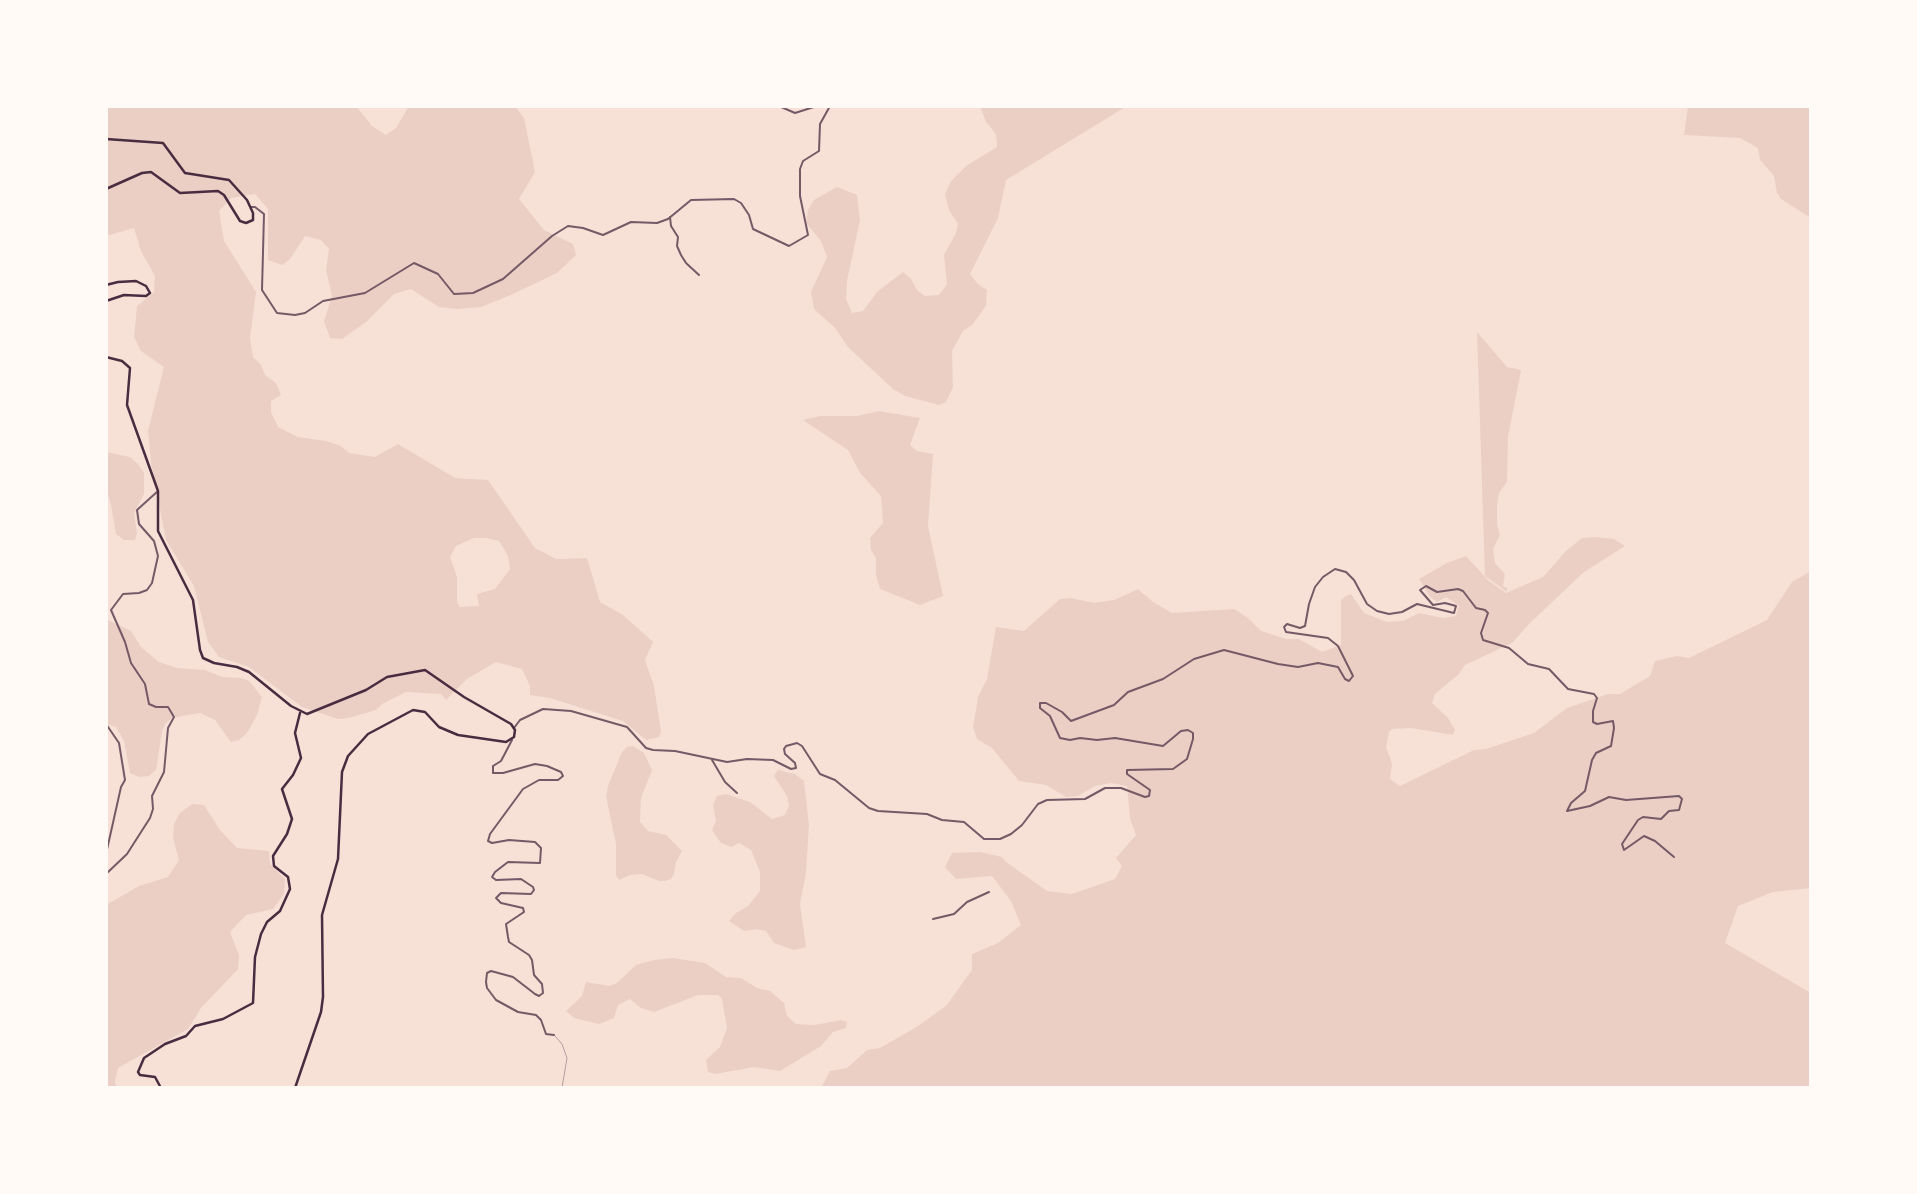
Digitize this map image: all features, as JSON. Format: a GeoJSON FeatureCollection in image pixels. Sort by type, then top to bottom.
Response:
{"type":"FeatureCollection","features":[{"type":"Feature","properties":{"kind":"main road"},"geometry":{"type":"LineString","coordinates":[[106,139],[163,143],[182,170],[190,174],[227,178],[251,207],[252,220],[243,223],[236,218],[224,194],[218,190],[180,193],[151,172],[142,173],[106,189]]}},
{"type":"Feature","properties":{"kind":"main road"},"geometry":{"type":"LineString","coordinates":[[106,285],[136,281],[150,290],[147,296],[124,295],[106,301]]}},
{"type":"Feature","properties":{"kind":"main road"},"geometry":{"type":"LineString","coordinates":[[106,357],[122,361],[130,368],[127,405],[158,491],[158,531],[193,600],[200,650],[203,658],[249,672],[300,713],[315,712],[366,690],[387,677],[406,675],[422,670],[514,728],[515,735],[512,739],[500,742],[450,732],[439,727],[425,712],[413,710],[368,734],[348,756],[342,772],[338,859],[322,915],[322,1005],[295,1088]]}},
{"type":"Feature","properties":{"kind":"main road"},"geometry":{"type":"LineString","coordinates":[[161,1088],[155,1077],[138,1072],[144,1058],[165,1044],[186,1036],[195,1026],[222,1019],[253,1004],[255,957],[261,934],[266,922],[280,911],[290,889],[288,877],[274,866],[273,856],[287,834],[292,819],[282,789],[293,775],[301,758],[295,733],[300,713]]}},
{"type":"Feature","properties":{"kind":"street"},"geometry":{"type":"LineString","coordinates":[[779,106],[795,113],[817,106]]}},
{"type":"Feature","properties":{"kind":"street"},"geometry":{"type":"LineString","coordinates":[[251,207],[258,208],[264,214],[262,290],[277,313],[295,315],[305,313],[323,301],[365,293],[414,263],[438,274],[454,294],[473,293],[503,279],[552,236],[568,226],[583,228],[603,235],[631,222],[657,223],[691,200],[734,199],[741,203],[749,215],[753,229],[787,246],[808,235],[800,196],[800,169],[803,161],[819,151],[820,124],[830,106]]}},
{"type":"Feature","properties":{"kind":"street"},"geometry":{"type":"LineString","coordinates":[[670,216],[671,226],[678,237],[677,246],[681,255],[686,263],[699,275]]}},
{"type":"Feature","properties":{"kind":"street"},"geometry":{"type":"LineString","coordinates":[[106,874],[127,854],[150,818],[153,810],[152,796],[164,772],[168,728],[174,717],[170,708],[156,708],[149,704],[145,684],[131,663],[125,642],[111,610],[123,594],[139,593],[147,590],[152,583],[158,556],[154,541],[139,524],[137,510],[158,491]]}},
{"type":"Feature","properties":{"kind":"street"},"geometry":{"type":"LineString","coordinates":[[514,728],[520,720],[543,709],[571,711],[627,727],[646,748],[653,750],[675,751],[727,762],[746,759],[774,760],[791,769],[796,768],[795,763],[785,754],[784,749],[786,746],[797,743],[802,746],[820,774],[835,780],[869,808],[878,811],[916,812],[942,820],[964,822],[984,839],[988,840],[1011,834],[1022,825],[1038,804],[1047,800],[1085,798],[1095,791],[1105,788],[1121,788],[1145,797],[1149,796],[1150,790],[1127,774],[1127,770],[1173,769],[1187,759],[1192,733],[1188,730],[1181,731],[1163,746],[1115,738],[1097,740],[1080,738],[1070,740],[1060,738],[1050,716],[1040,708],[1040,703],[1046,703],[1062,712],[1071,722],[1114,704],[1128,692],[1163,679],[1194,659],[1224,650],[1278,664],[1298,667],[1318,663],[1338,667],[1345,679],[1349,681],[1353,676],[1338,646],[1328,638],[1286,632],[1284,627],[1287,624],[1300,628],[1305,626],[1309,604],[1315,588],[1323,576],[1335,568],[1346,572],[1354,580],[1366,604],[1377,611],[1390,614],[1402,612],[1417,604],[1433,610],[1454,613],[1456,606],[1445,603],[1433,605],[1420,590],[1426,586],[1437,592],[1458,589],[1463,591],[1476,608],[1485,610],[1488,614],[1481,633],[1483,640],[1509,648],[1528,664],[1549,669],[1568,689],[1594,694],[1597,698],[1593,711],[1593,722],[1597,724],[1613,721],[1614,728],[1611,746],[1596,753],[1592,760],[1585,790],[1571,803],[1566,812],[1590,806],[1609,797],[1626,800],[1680,796],[1682,799],[1679,810],[1669,812],[1661,819],[1643,817],[1638,820],[1622,844],[1624,850],[1644,836],[1656,841],[1674,857]]}},
{"type":"Feature","properties":{"kind":"street"},"geometry":{"type":"LineString","coordinates":[[106,724],[119,743],[124,780],[106,854]]}},
{"type":"Feature","properties":{"kind":"street"},"geometry":{"type":"LineString","coordinates":[[512,739],[501,761],[493,766],[493,773],[503,773],[535,764],[548,766],[561,772],[563,776],[558,780],[538,780],[523,789],[488,841],[492,843],[509,840],[535,842],[541,848],[540,862],[508,862],[494,872],[492,877],[496,880],[521,879],[533,887],[534,890],[531,894],[501,893],[496,898],[501,903],[523,908],[524,912],[506,924],[509,942],[532,960],[534,975],[542,984],[543,993],[539,996],[513,977],[491,971],[487,973],[486,982],[496,1000],[518,1012],[536,1016],[541,1020],[546,1034],[554,1035]]}},
{"type":"Feature","properties":{"kind":"street"},"geometry":{"type":"LineString","coordinates":[[712,760],[726,782],[737,793]]}},
{"type":"Feature","properties":{"kind":"street"},"geometry":{"type":"LineString","coordinates":[[933,919],[954,914],[968,902],[989,892]]}},
{"type":"Feature","properties":{"kind":"lane"},"geometry":{"type":"LineString","coordinates":[[554,1035],[562,1044],[567,1058],[562,1088]]}},
{"type":"Feature","properties":{"kind":"shaded area"},"geometry":{"type":"Polygon","coordinates":[[[106,106],[356,106],[372,126],[386,135],[396,128],[409,106],[515,106],[524,118],[535,172],[519,199],[544,230],[573,244],[576,255],[557,273],[511,295],[481,307],[457,309],[439,307],[411,289],[394,294],[366,322],[342,339],[330,338],[324,321],[332,296],[326,270],[329,249],[321,240],[305,236],[290,259],[282,265],[268,260],[268,209],[255,194],[231,198],[219,211],[224,241],[256,292],[250,338],[253,357],[261,365],[265,375],[276,383],[281,395],[271,401],[271,412],[278,427],[298,437],[326,441],[341,446],[349,453],[375,457],[398,444],[455,478],[488,480],[535,548],[556,559],[587,558],[600,602],[623,615],[653,642],[645,660],[654,686],[661,731],[659,737],[646,740],[623,721],[550,698],[530,695],[530,686],[522,669],[496,662],[467,679],[446,700],[441,694],[406,692],[382,704],[376,710],[338,719],[302,707],[249,667],[219,657],[208,642],[194,586],[166,540],[151,463],[148,431],[164,367],[141,351],[134,337],[137,306],[154,292],[155,276],[141,251],[134,228],[106,236],[106,106]],[[474,538],[456,546],[450,557],[457,577],[457,602],[460,607],[479,606],[477,594],[495,589],[510,569],[508,556],[499,541],[487,538],[474,538]]]}},
{"type":"Feature","properties":{"kind":"shaded area"},"geometry":{"type":"Polygon","coordinates":[[[980,106],[1127,106],[1006,180],[998,218],[970,274],[978,284],[987,290],[986,306],[972,325],[963,331],[952,351],[953,387],[946,402],[939,405],[905,396],[893,389],[848,347],[835,328],[814,309],[811,292],[827,257],[821,241],[806,223],[808,210],[814,200],[837,187],[857,195],[860,220],[847,281],[846,299],[852,313],[863,311],[877,292],[903,272],[911,279],[917,290],[925,296],[939,295],[947,284],[944,255],[956,233],[958,224],[949,210],[945,194],[951,181],[966,166],[997,147],[996,134],[986,122],[980,106]]]}},
{"type":"Feature","properties":{"kind":"shaded area"},"geometry":{"type":"Polygon","coordinates":[[[1688,106],[1811,106],[1811,218],[1781,199],[1777,193],[1774,176],[1760,160],[1758,148],[1740,138],[1684,135],[1688,106]]]}},
{"type":"Feature","properties":{"kind":"shaded area"},"geometry":{"type":"Polygon","coordinates":[[[1477,332],[1507,367],[1521,370],[1508,437],[1507,482],[1499,493],[1497,504],[1497,524],[1500,535],[1493,549],[1495,563],[1505,574],[1503,586],[1507,588],[1507,592],[1485,576],[1477,332]]]}},
{"type":"Feature","properties":{"kind":"shaded area"},"geometry":{"type":"Polygon","coordinates":[[[879,411],[920,418],[910,445],[917,451],[933,454],[928,526],[943,596],[920,605],[880,589],[876,575],[876,558],[871,550],[870,538],[883,523],[881,496],[860,473],[848,450],[803,420],[820,416],[857,416],[879,411]]]}},
{"type":"Feature","properties":{"kind":"shaded area"},"geometry":{"type":"Polygon","coordinates":[[[106,452],[130,457],[144,473],[144,494],[134,513],[137,533],[135,540],[124,540],[116,534],[106,488],[106,452]]]}},
{"type":"Feature","properties":{"kind":"shaded area"},"geometry":{"type":"Polygon","coordinates":[[[1582,538],[1614,539],[1625,546],[1584,572],[1530,623],[1512,643],[1465,665],[1459,674],[1435,694],[1432,703],[1448,718],[1455,730],[1453,735],[1411,728],[1392,729],[1389,732],[1386,747],[1392,764],[1390,779],[1400,786],[1474,750],[1486,749],[1534,733],[1567,708],[1608,694],[1620,694],[1650,676],[1655,661],[1677,656],[1689,658],[1767,620],[1792,582],[1811,571],[1811,888],[1773,892],[1738,906],[1725,943],[1811,993],[1811,1088],[821,1088],[830,1071],[847,1068],[867,1050],[880,1048],[915,1028],[946,1006],[972,970],[972,954],[998,943],[1021,925],[1011,901],[992,876],[956,879],[945,867],[952,853],[980,852],[1002,857],[1006,862],[1047,891],[1072,894],[1115,879],[1122,866],[1116,858],[1136,835],[1130,818],[1127,786],[1111,783],[1095,786],[1078,796],[1066,797],[1046,785],[1019,781],[992,748],[977,739],[973,727],[978,697],[987,679],[996,627],[1024,631],[1060,599],[1071,598],[1094,603],[1114,600],[1138,589],[1153,602],[1172,613],[1234,609],[1247,617],[1261,631],[1286,639],[1299,639],[1322,652],[1341,645],[1341,600],[1346,596],[1351,594],[1364,613],[1387,622],[1403,621],[1419,613],[1443,618],[1456,616],[1459,606],[1446,597],[1437,602],[1430,597],[1419,579],[1447,563],[1466,556],[1489,581],[1506,593],[1543,577],[1566,551],[1582,538]]]}},
{"type":"Feature","properties":{"kind":"shaded area"},"geometry":{"type":"Polygon","coordinates":[[[106,619],[131,631],[141,647],[159,662],[177,668],[205,670],[222,677],[241,678],[249,681],[262,697],[257,715],[247,733],[239,740],[231,742],[215,720],[200,713],[172,718],[165,724],[162,732],[156,770],[149,776],[139,777],[130,773],[124,741],[116,727],[106,724],[106,619]]]}},
{"type":"Feature","properties":{"kind":"shaded area"},"geometry":{"type":"Polygon","coordinates":[[[633,746],[644,753],[652,770],[641,798],[640,822],[648,831],[666,835],[682,851],[676,862],[674,874],[671,879],[665,881],[659,881],[642,874],[630,875],[619,880],[616,875],[616,844],[606,796],[608,786],[622,752],[627,747],[633,746]]]}},
{"type":"Feature","properties":{"kind":"shaded area"},"geometry":{"type":"Polygon","coordinates":[[[778,770],[795,774],[804,781],[809,825],[806,872],[800,904],[806,947],[794,950],[774,943],[766,931],[757,929],[744,931],[729,921],[736,913],[748,906],[760,891],[760,872],[751,850],[739,843],[731,847],[721,843],[712,830],[716,821],[713,805],[717,796],[726,794],[750,802],[772,819],[785,815],[789,806],[787,796],[774,776],[778,770]]]}},
{"type":"Feature","properties":{"kind":"shaded area"},"geometry":{"type":"Polygon","coordinates":[[[192,804],[204,805],[220,830],[237,848],[269,851],[270,864],[285,879],[284,894],[273,909],[246,915],[230,932],[239,955],[238,969],[201,1008],[188,1029],[118,1068],[115,1082],[117,1088],[106,1088],[106,905],[139,886],[168,877],[179,860],[173,838],[174,824],[180,813],[192,804]]]}},
{"type":"Feature","properties":{"kind":"shaded area"},"geometry":{"type":"Polygon","coordinates":[[[673,958],[705,963],[726,977],[741,978],[757,988],[770,991],[784,1003],[787,1016],[796,1024],[815,1025],[841,1020],[847,1022],[846,1028],[833,1032],[821,1046],[780,1071],[754,1067],[715,1074],[708,1072],[706,1060],[720,1047],[727,1028],[722,999],[718,995],[698,995],[654,1012],[641,1008],[630,999],[618,1005],[614,1018],[599,1024],[574,1018],[566,1011],[582,996],[586,982],[609,986],[617,983],[636,965],[654,960],[673,958]]]}}]}
